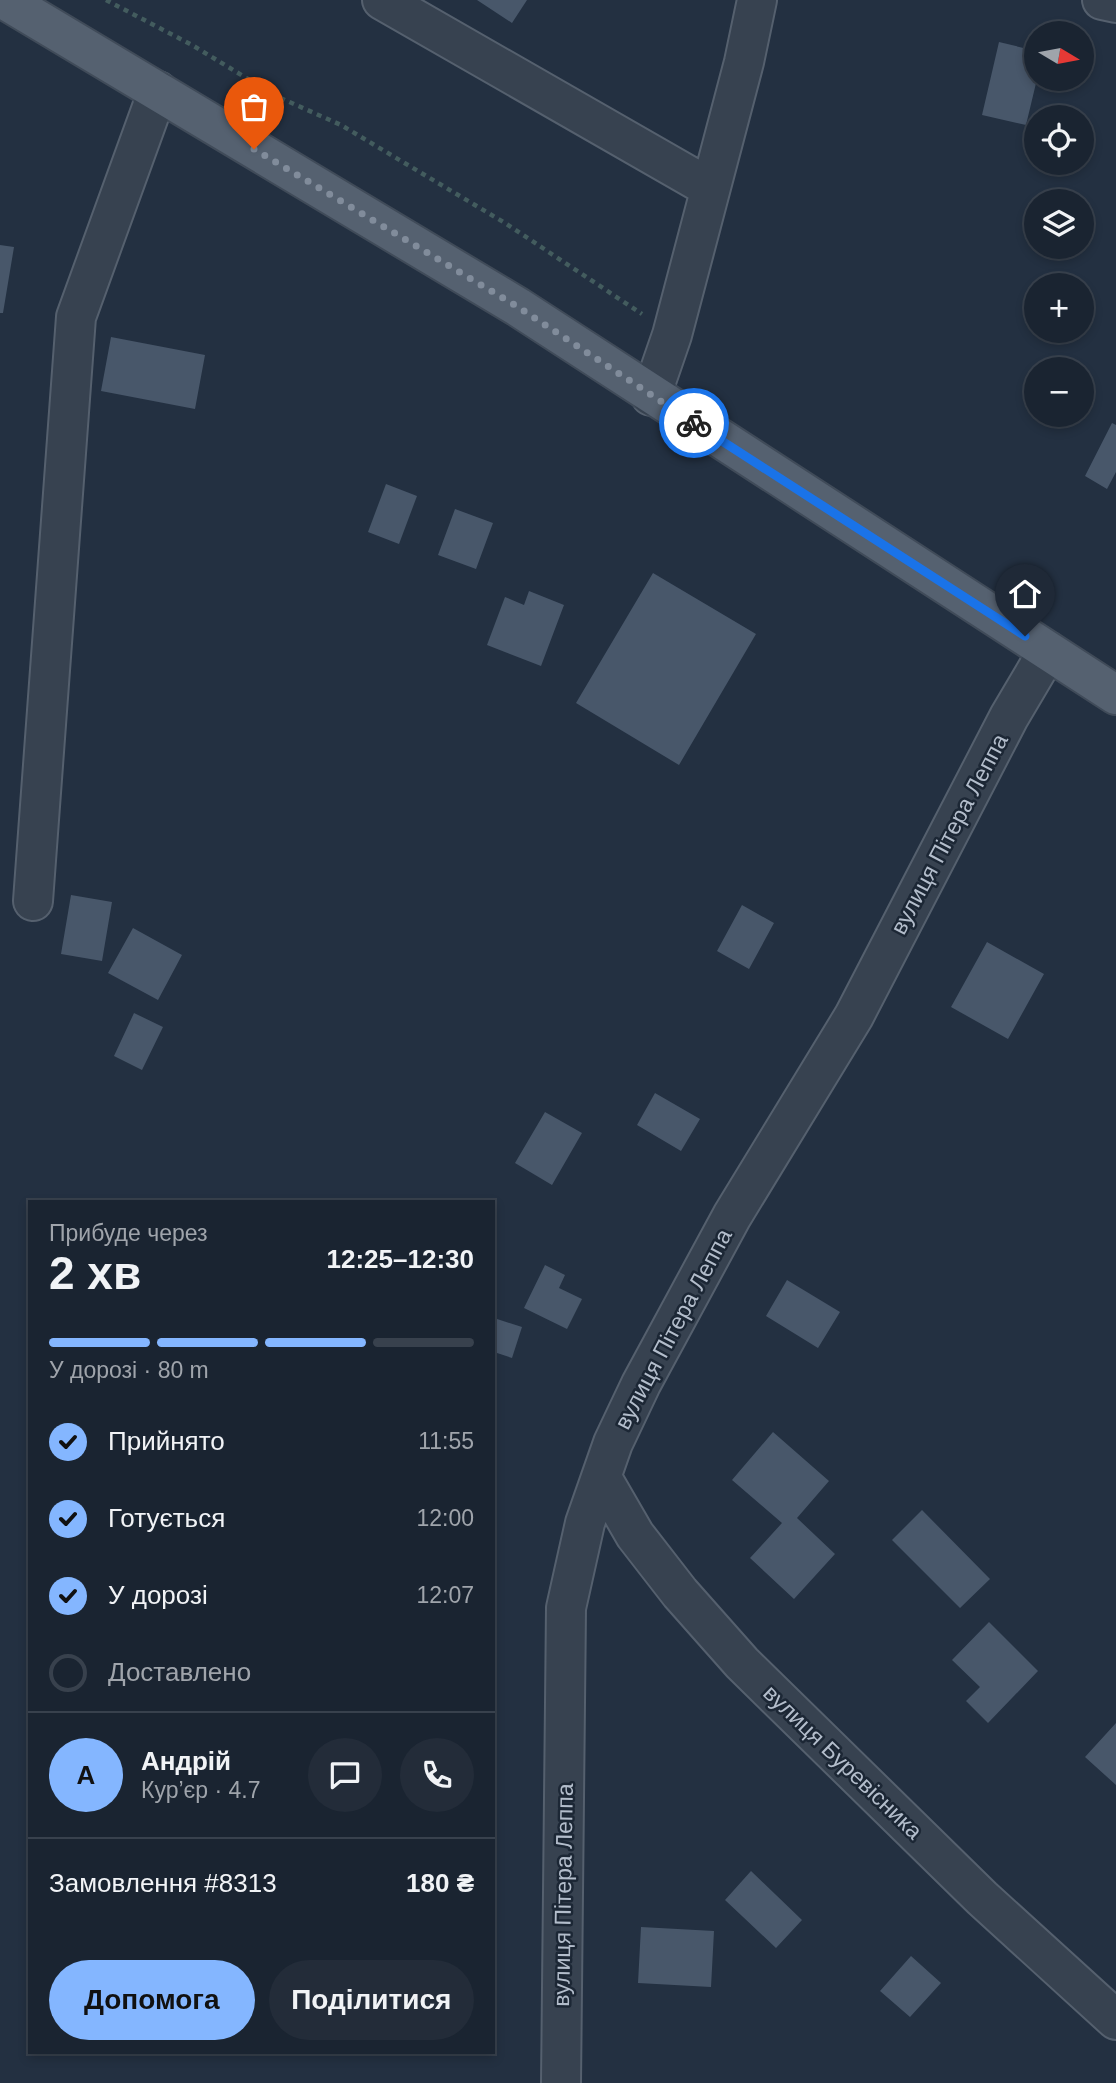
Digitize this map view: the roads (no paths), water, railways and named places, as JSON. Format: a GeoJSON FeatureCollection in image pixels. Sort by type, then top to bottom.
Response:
{"type":"FeatureCollection","features":[{"type":"Feature","properties":{"kind":"main road"},"geometry":{"type":"LineString","coordinates":[[5,0],[518,307],[651,396],[1116,695]]}},
{"type":"Feature","properties":{"kind":"street"},"geometry":{"type":"LineString","coordinates":[[382,0],[710,188]]}},
{"type":"Feature","properties":{"kind":"street"},"geometry":{"type":"LineString","coordinates":[[651,396],[672,335],[744,62],[757,0]]}},
{"type":"Feature","properties":{"kind":"street"},"geometry":{"type":"LineString","coordinates":[[1102,0],[1116,3]]}},
{"type":"Feature","properties":{"kind":"street"},"geometry":{"type":"LineString","coordinates":[[33,901],[76,317],[158,92]]}},
{"type":"Feature","properties":{"kind":"street","name":"вулиця Пітера Леппа"},"geometry":{"type":"LineString","coordinates":[[561,2083],[566,1608],[583,1533],[613,1443],[641,1384],[732,1216],[854,1016],[1009,717],[1048,651]]}},
{"type":"Feature","properties":{"kind":"street","name":"вулиця Буревісника"},"geometry":{"type":"LineString","coordinates":[[602,1478],[635,1535],[680,1593],[742,1663],[982,1898],[1116,2020]]}}]}
